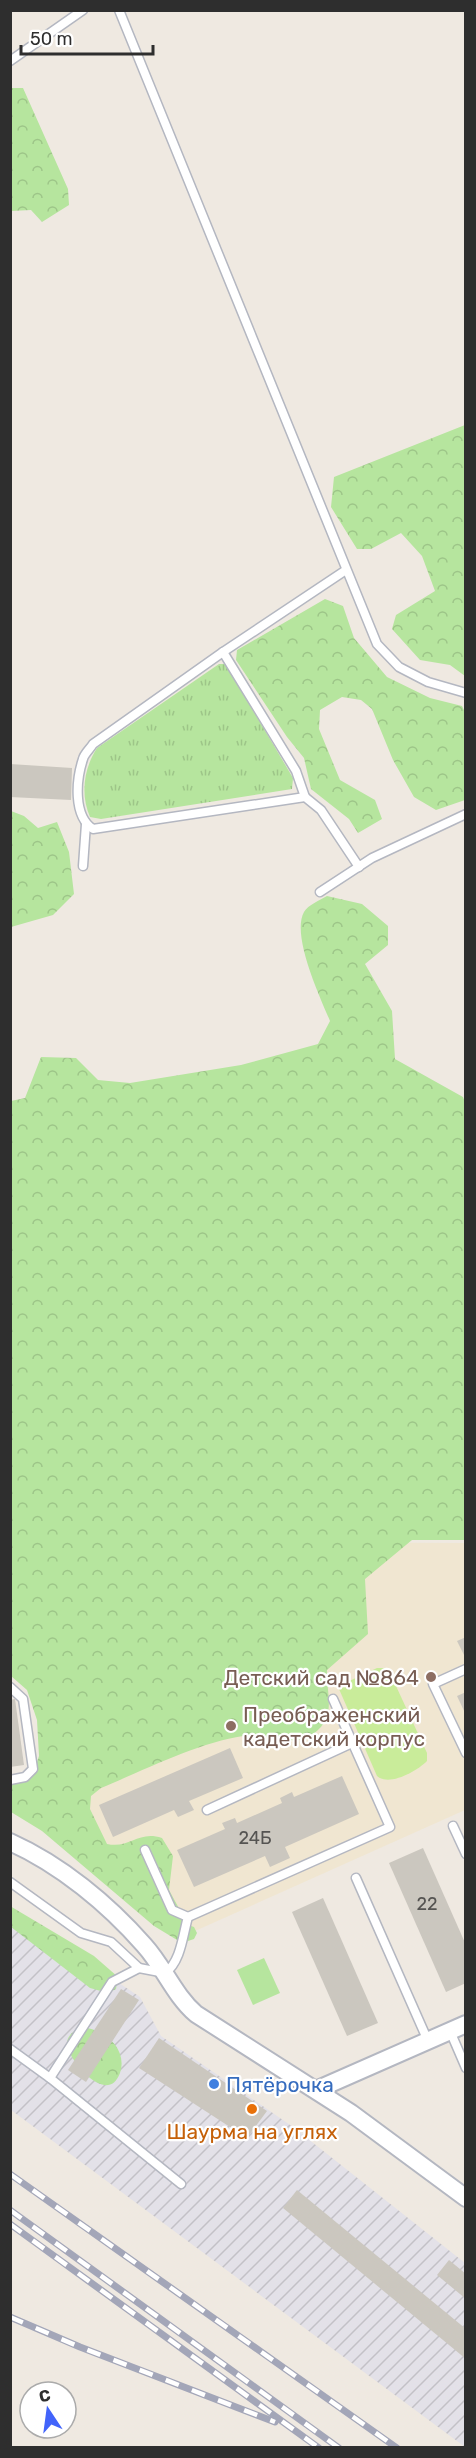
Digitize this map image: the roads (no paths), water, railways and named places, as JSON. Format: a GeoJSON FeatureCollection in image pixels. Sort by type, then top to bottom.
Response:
{"type":"FeatureCollection","features":[{"type":"Feature","properties":{"kind":"street"},"geometry":{"type":"LineString","coordinates":[[10,1842],[41,1857],[85,1890],[139,1940],[165,1973],[179,1997],[196,2014],[351,2113],[465,2198]]}},
{"type":"Feature","properties":{"kind":"street"},"geometry":{"type":"LineString","coordinates":[[316,2090],[458,2028]]}},
{"type":"Feature","properties":{"kind":"lane"},"geometry":{"type":"LineString","coordinates":[[10,61],[83,10]]}},
{"type":"Feature","properties":{"kind":"lane"},"geometry":{"type":"LineString","coordinates":[[119,10],[377,644],[399,667],[428,682],[465,693]]}},
{"type":"Feature","properties":{"kind":"lane"},"geometry":{"type":"LineString","coordinates":[[305,797],[93,829],[86,824],[79,811],[79,777],[83,758],[93,744],[223,652],[346,570]]}},
{"type":"Feature","properties":{"kind":"lane"},"geometry":{"type":"LineString","coordinates":[[223,652],[296,771],[305,797],[321,810],[359,867]]}},
{"type":"Feature","properties":{"kind":"lane"},"geometry":{"type":"LineString","coordinates":[[320,892],[372,858],[465,814]]}},
{"type":"Feature","properties":{"kind":"lane"},"geometry":{"type":"LineString","coordinates":[[82,866],[86,824]]}},
{"type":"Feature","properties":{"kind":"lane"},"geometry":{"type":"LineString","coordinates":[[465,1669],[433,1684],[465,1753]]}},
{"type":"Feature","properties":{"kind":"lane"},"geometry":{"type":"LineString","coordinates":[[10,1687],[23,1699],[33,1769],[25,1777],[10,1780]]}},
{"type":"Feature","properties":{"kind":"lane"},"geometry":{"type":"LineString","coordinates":[[145,1850],[172,1910],[188,1917],[390,1827],[333,1699]]}},
{"type":"Feature","properties":{"kind":"lane"},"geometry":{"type":"LineString","coordinates":[[207,1810],[352,1743]]}},
{"type":"Feature","properties":{"kind":"lane"},"geometry":{"type":"LineString","coordinates":[[453,1827],[465,1854]]}},
{"type":"Feature","properties":{"kind":"lane"},"geometry":{"type":"LineString","coordinates":[[356,1878],[428,2041]]}},
{"type":"Feature","properties":{"kind":"lane"},"geometry":{"type":"LineString","coordinates":[[10,1882],[81,1933],[111,1942],[139,1968],[165,1973],[175,1962],[188,1917]]}},
{"type":"Feature","properties":{"kind":"lane"},"geometry":{"type":"LineString","coordinates":[[50,2078],[112,1982],[139,1968]]}},
{"type":"Feature","properties":{"kind":"lane"},"geometry":{"type":"LineString","coordinates":[[458,2028],[465,2068]]}},
{"type":"Feature","properties":{"kind":"lane"},"geometry":{"type":"LineString","coordinates":[[10,2049],[50,2078],[181,2184]]}},
{"type":"Feature","properties":{"kind":"railway"},"geometry":{"type":"LineString","coordinates":[[10,2174],[397,2448]]}},
{"type":"Feature","properties":{"kind":"railway"},"geometry":{"type":"LineString","coordinates":[[10,2210],[339,2448]]}},
{"type":"Feature","properties":{"kind":"railway"},"geometry":{"type":"LineString","coordinates":[[10,2224],[319,2448]]}},
{"type":"Feature","properties":{"kind":"railway"},"geometry":{"type":"LineString","coordinates":[[10,2317],[80,2347],[275,2422]]}},
{"type":"Feature","properties":{"kind":"place","name":"Детский сад №864"},"geometry":{"type":"Point","coordinates":[431,1677]}},
{"type":"Feature","properties":{"kind":"place","name":"Преображенский кадетский корпус"},"geometry":{"type":"Point","coordinates":[231,1726]}},
{"type":"Feature","properties":{"kind":"place","name":"Пятёрочка"},"geometry":{"type":"Point","coordinates":[214,2084]}},
{"type":"Feature","properties":{"kind":"place","name":"Шаурма на углях"},"geometry":{"type":"Point","coordinates":[252,2109]}}]}
